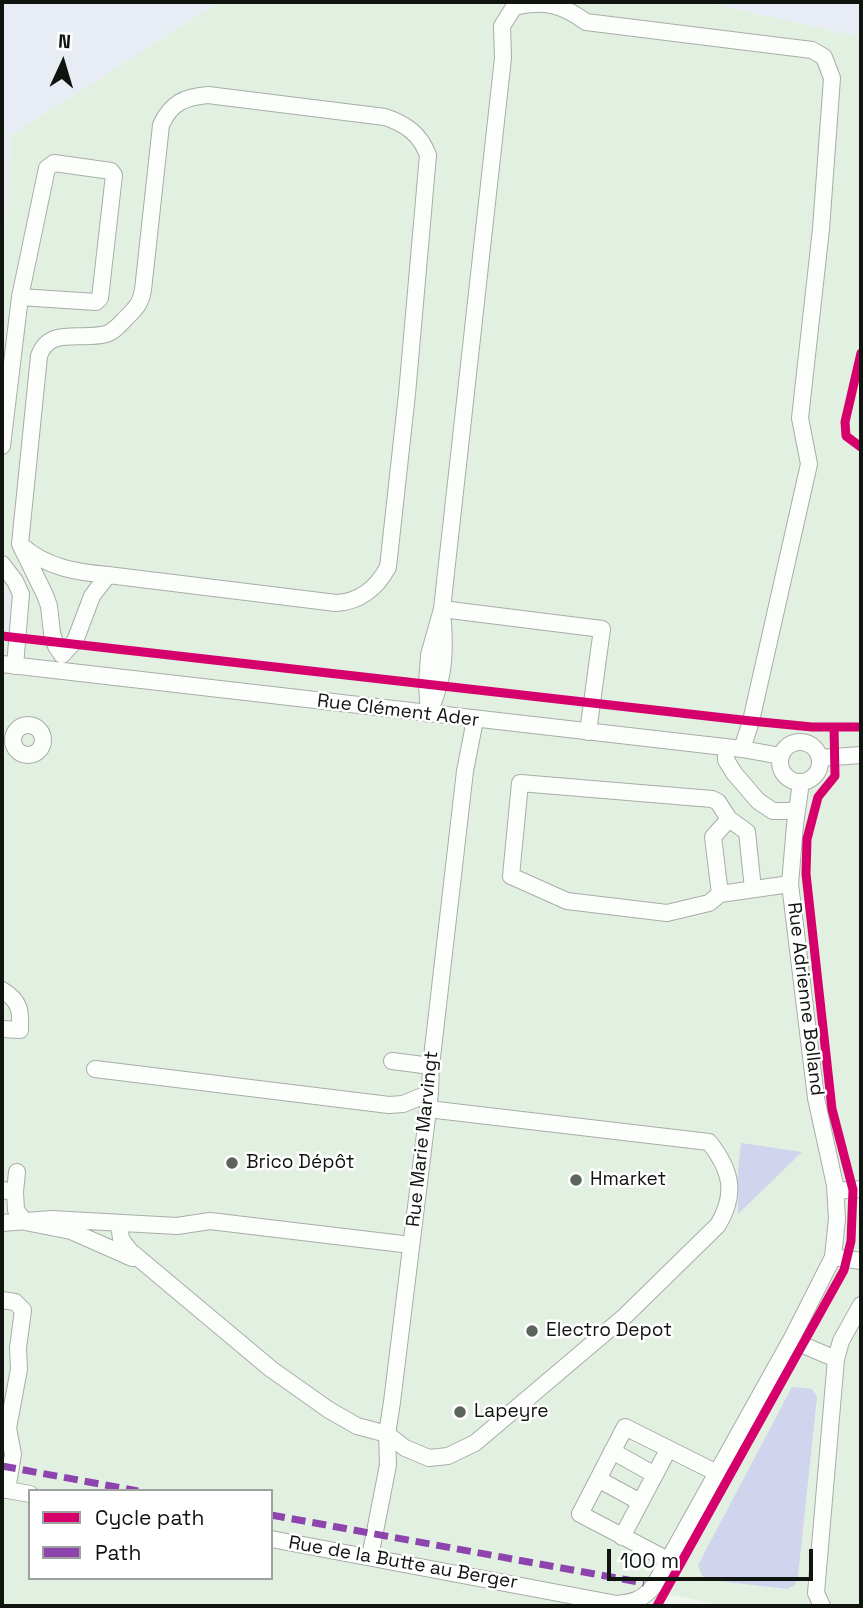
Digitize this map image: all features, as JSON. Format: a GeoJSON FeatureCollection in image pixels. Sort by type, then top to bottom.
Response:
{"type":"FeatureCollection","features":[{"type":"Feature","properties":{"kind":"street"},"geometry":{"type":"LineString","coordinates":[[429,714],[440,686],[445,656],[442,610],[503,58],[502,26],[514,7],[536,2],[568,9],[586,22],[811,50],[824,57],[832,78],[821,229],[800,418],[809,464],[751,722],[726,760],[758,800],[773,811],[796,811]]}},
{"type":"Feature","properties":{"kind":"street"},"geometry":{"type":"LineString","coordinates":[[20,544],[54,566],[79,572],[336,603],[355,600],[368,593],[388,567],[429,163],[421,140],[408,127],[375,115],[208,95],[183,99],[167,112],[161,125],[143,290],[139,304],[111,332],[54,339],[42,348],[39,356],[20,544],[50,606],[51,633],[61,663]]}},
{"type":"Feature","properties":{"kind":"street"},"geometry":{"type":"LineString","coordinates":[[2,446],[20,297],[47,168],[54,163],[111,171],[114,175],[100,298],[96,302],[20,297]]}},
{"type":"Feature","properties":{"kind":"street"},"geometry":{"type":"LineString","coordinates":[[2,564],[21,594],[6,668]]}},
{"type":"Feature","properties":{"kind":"street"},"geometry":{"type":"LineString","coordinates":[[61,663],[75,641],[92,596],[108,575]]}},
{"type":"Feature","properties":{"kind":"street"},"geometry":{"type":"LineString","coordinates":[[442,610],[602,629],[588,732]]}},
{"type":"Feature","properties":{"kind":"street","name":"Rue Clément Ader"},"geometry":{"type":"LineString","coordinates":[[6,668],[61,663],[475,720],[734,748],[781,756]]}},
{"type":"Feature","properties":{"kind":"street","name":"Rue Marie Marvingt"},"geometry":{"type":"LineString","coordinates":[[370,1557],[388,1465],[387,1434],[429,1101],[430,1066],[465,771],[475,720]]}},
{"type":"Feature","properties":{"kind":"street"},"geometry":{"type":"LineString","coordinates":[[801,741],[814,746],[820,758],[817,774],[801,782],[795,782],[784,775],[780,762],[788,745],[801,741]]}},
{"type":"Feature","properties":{"kind":"street"},"geometry":{"type":"LineString","coordinates":[[820,758],[861,755]]}},
{"type":"Feature","properties":{"kind":"street","name":"Rue Adrienne Bolland"},"geometry":{"type":"LineString","coordinates":[[616,1605],[644,1598],[654,1586],[791,1340],[833,1257],[837,1219],[836,1191],[816,1098],[790,884],[801,782]]}},
{"type":"Feature","properties":{"kind":"street"},"geometry":{"type":"LineString","coordinates":[[753,889],[747,832],[729,818],[718,802],[712,799],[520,783],[512,876],[568,901],[667,912],[709,903],[720,894],[790,884]]}},
{"type":"Feature","properties":{"kind":"street"},"geometry":{"type":"LineString","coordinates":[[720,894],[713,836],[729,818]]}},
{"type":"Feature","properties":{"kind":"street"},"geometry":{"type":"LineString","coordinates":[[2,990],[14,998],[21,1011],[20,1030],[2,1029]]}},
{"type":"Feature","properties":{"kind":"street"},"geometry":{"type":"LineString","coordinates":[[392,1061],[430,1066]]}},
{"type":"Feature","properties":{"kind":"street"},"geometry":{"type":"LineString","coordinates":[[96,1069],[389,1105],[429,1101],[709,1142],[727,1171],[730,1190],[728,1208],[718,1225],[625,1316],[475,1443],[448,1456],[429,1458],[410,1443],[357,1426],[299,1390],[124,1245],[120,1223]]}},
{"type":"Feature","properties":{"kind":"street"},"geometry":{"type":"LineString","coordinates":[[17,1172],[9,1191],[16,1210],[25,1222],[71,1231],[144,1263]]}},
{"type":"Feature","properties":{"kind":"street"},"geometry":{"type":"LineString","coordinates":[[836,1191],[861,1189]]}},
{"type":"Feature","properties":{"kind":"street"},"geometry":{"type":"LineString","coordinates":[[2,1223],[51,1219],[177,1226],[210,1221],[411,1245]]}},
{"type":"Feature","properties":{"kind":"street"},"geometry":{"type":"LineString","coordinates":[[833,1257],[861,1261]]}},
{"type":"Feature","properties":{"kind":"street"},"geometry":{"type":"LineString","coordinates":[[2,1300],[15,1302],[23,1310],[10,1360],[19,1369],[9,1428],[13,1454],[3,1491],[28,1494]]}},
{"type":"Feature","properties":{"kind":"street"},"geometry":{"type":"LineString","coordinates":[[822,1606],[816,1593],[836,1359],[841,1341],[861,1305]]}},
{"type":"Feature","properties":{"kind":"street"},"geometry":{"type":"LineString","coordinates":[[791,1340],[836,1359]]}},
{"type":"Feature","properties":{"kind":"street"},"geometry":{"type":"LineString","coordinates":[[668,1560],[580,1514],[625,1427],[717,1473]]}},
{"type":"Feature","properties":{"kind":"street"},"geometry":{"type":"LineString","coordinates":[[622,1537],[668,1450]]}},
{"type":"Feature","properties":{"kind":"street"},"geometry":{"type":"LineString","coordinates":[[612,1451],[655,1475]]}},
{"type":"Feature","properties":{"kind":"street"},"geometry":{"type":"LineString","coordinates":[[598,1479],[640,1502]]}},
{"type":"Feature","properties":{"kind":"street","name":"Rue de la Butte au Berger"},"geometry":{"type":"LineString","coordinates":[[273,1539],[616,1605]]}},
{"type":"Feature","properties":{"kind":"shaded area"},"geometry":{"type":"Polygon","coordinates":[[[2,2],[219,2],[11,135],[2,270],[2,2]]]}},
{"type":"Feature","properties":{"kind":"shaded area"},"geometry":{"type":"Polygon","coordinates":[[[219,2],[706,2],[861,37],[861,1606],[723,1606],[674,1595],[636,1606],[2,1606],[2,631],[10,632],[10,595],[2,583],[2,270],[11,135],[219,2]]]}},
{"type":"Feature","properties":{"kind":"shaded area"},"geometry":{"type":"Polygon","coordinates":[[[706,2],[861,2],[861,37],[706,2]]]}},
{"type":"Feature","properties":{"kind":"shaded area"},"geometry":{"type":"Polygon","coordinates":[[[2,583],[10,595],[10,632],[2,631],[2,583]]]}},
{"type":"Feature","properties":{"kind":"water"},"geometry":{"type":"Polygon","coordinates":[[[741,1143],[802,1152],[738,1214],[738,1169],[741,1143]]]}},
{"type":"Feature","properties":{"kind":"water"},"geometry":{"type":"Polygon","coordinates":[[[792,1387],[812,1389],[817,1397],[795,1585],[787,1589],[710,1580],[702,1576],[698,1565],[792,1387]]]}},
{"type":"Feature","properties":{"kind":"marked path"},"geometry":{"type":"LineString","coordinates":[[2,1466],[127,1489]]}},
{"type":"Feature","properties":{"kind":"marked path"},"geometry":{"type":"LineString","coordinates":[[273,1515],[644,1583]]}},
{"type":"Feature","properties":{"kind":"cycle path"},"geometry":{"type":"LineString","coordinates":[[861,353],[845,422],[846,436],[861,447]]}},
{"type":"Feature","properties":{"kind":"cycle path"},"geometry":{"type":"LineString","coordinates":[[2,636],[751,721],[812,727],[861,727]]}},
{"type":"Feature","properties":{"kind":"cycle path"},"geometry":{"type":"LineString","coordinates":[[657,1606],[844,1270],[851,1241],[853,1190],[832,1109],[806,874],[807,839],[818,797],[835,776],[834,727]]}},
{"type":"Feature","properties":{"kind":"place","name":"Brico Dépôt"},"geometry":{"type":"Point","coordinates":[232,1163]}},
{"type":"Feature","properties":{"kind":"place","name":"Hmarket"},"geometry":{"type":"Point","coordinates":[576,1180]}},
{"type":"Feature","properties":{"kind":"place","name":"Electro Depot"},"geometry":{"type":"Point","coordinates":[532,1331]}},
{"type":"Feature","properties":{"kind":"place","name":"Lapeyre"},"geometry":{"type":"Point","coordinates":[460,1412]}}]}
